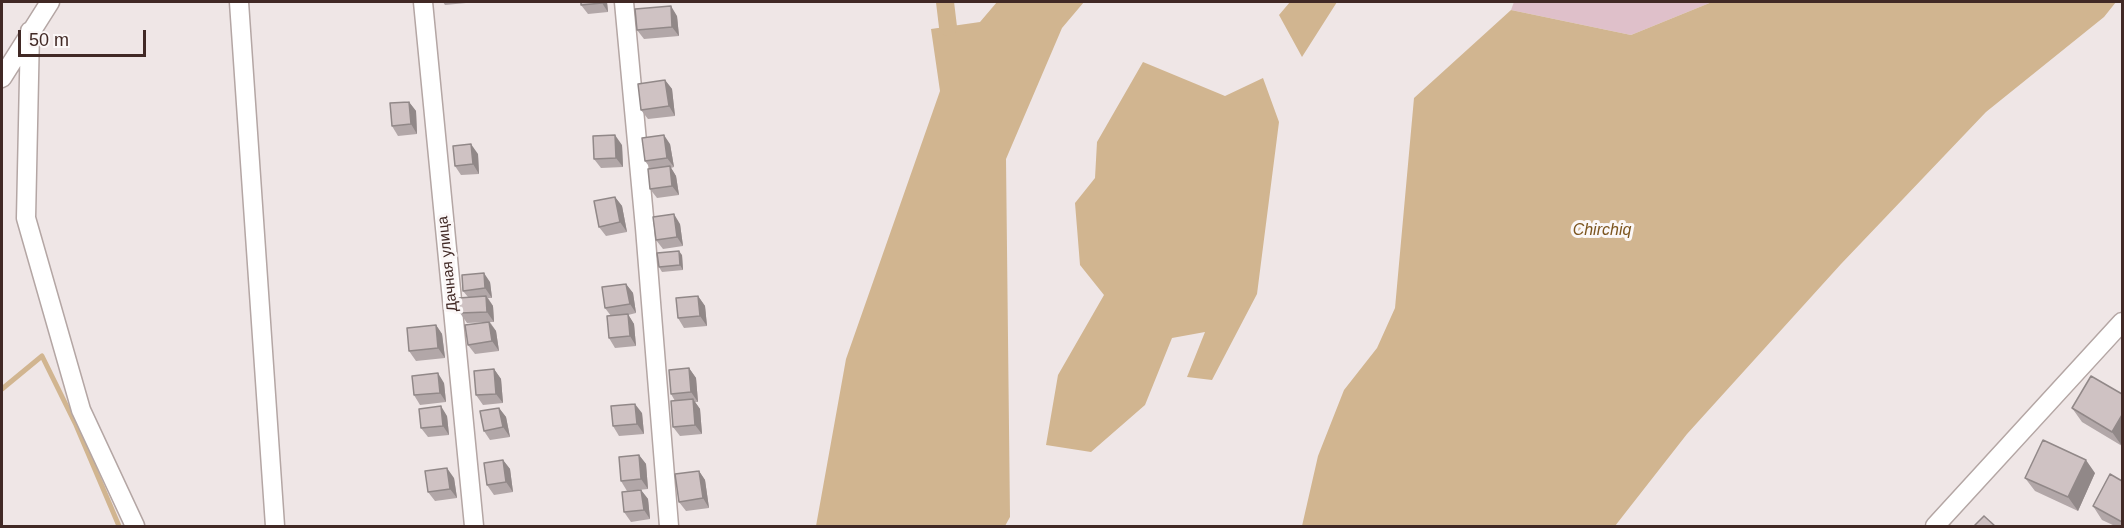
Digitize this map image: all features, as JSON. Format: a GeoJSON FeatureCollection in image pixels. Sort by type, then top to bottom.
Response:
{"type":"FeatureCollection","features":[{"type":"Feature","properties":{"kind":"street"},"geometry":{"type":"LineString","coordinates":[[2,78],[30,31],[51,2]]}},
{"type":"Feature","properties":{"kind":"street"},"geometry":{"type":"LineString","coordinates":[[239,2],[275,526]]}},
{"type":"Feature","properties":{"kind":"street","name":"Дачная улица"},"geometry":{"type":"LineString","coordinates":[[423,2],[474,526]]}},
{"type":"Feature","properties":{"kind":"street"},"geometry":{"type":"LineString","coordinates":[[624,2],[669,526]]}},
{"type":"Feature","properties":{"kind":"street"},"geometry":{"type":"LineString","coordinates":[[30,31],[26,218],[81,410],[135,526]]}},
{"type":"Feature","properties":{"kind":"street"},"geometry":{"type":"LineString","coordinates":[[1935,526],[2122,322]]}},
{"type":"Feature","properties":{"kind":"shaded area"},"geometry":{"type":"Polygon","coordinates":[[[1514,2],[1712,2],[1631,35],[1511,10],[1514,2]]]}},
{"type":"Feature","properties":{"kind":"water"},"geometry":{"type":"Polygon","coordinates":[[[997,2],[1084,2],[1062,28],[1006,159],[1010,517],[1005,526],[816,526],[846,359],[940,91],[931,29],[980,22],[997,2]]]}},
{"type":"Feature","properties":{"kind":"water"},"geometry":{"type":"Polygon","coordinates":[[[1290,2],[1337,2],[1302,57],[1279,15],[1290,2]]]}},
{"type":"Feature","properties":{"kind":"water","name":"Chirchiq"},"geometry":{"type":"Polygon","coordinates":[[[1712,2],[2116,2],[2104,17],[1986,112],[1841,264],[1687,434],[1615,526],[1302,526],[1318,456],[1344,390],[1377,348],[1395,308],[1414,98],[1511,10],[1631,35],[1712,2]]]}},
{"type":"Feature","properties":{"kind":"water"},"geometry":{"type":"Polygon","coordinates":[[[1143,62],[1225,96],[1263,78],[1279,122],[1257,294],[1212,380],[1187,377],[1205,332],[1172,338],[1145,405],[1091,452],[1046,445],[1058,375],[1104,295],[1080,265],[1075,203],[1095,178],[1097,142],[1143,62]]]}},
{"type":"Feature","properties":{"kind":"building"},"geometry":{"type":"Polygon","coordinates":[[[581,2],[602,2],[602,3],[581,5],[581,2]]]}},
{"type":"Feature","properties":{"kind":"building"},"geometry":{"type":"Polygon","coordinates":[[[671,6],[672,27],[637,30],[635,9],[671,6]]]}},
{"type":"Feature","properties":{"kind":"building"},"geometry":{"type":"Polygon","coordinates":[[[665,80],[669,106],[641,110],[638,84],[665,80]]]}},
{"type":"Feature","properties":{"kind":"building"},"geometry":{"type":"Polygon","coordinates":[[[409,102],[411,124],[392,126],[390,103],[409,102]]]}},
{"type":"Feature","properties":{"kind":"building"},"geometry":{"type":"Polygon","coordinates":[[[615,135],[616,158],[594,159],[593,136],[615,135]]]}},
{"type":"Feature","properties":{"kind":"building"},"geometry":{"type":"Polygon","coordinates":[[[664,135],[667,158],[645,161],[642,138],[664,135]]]}},
{"type":"Feature","properties":{"kind":"building"},"geometry":{"type":"Polygon","coordinates":[[[471,144],[473,164],[455,166],[453,146],[471,144]]]}},
{"type":"Feature","properties":{"kind":"building"},"geometry":{"type":"Polygon","coordinates":[[[670,166],[672,186],[650,189],[648,169],[670,166]]]}},
{"type":"Feature","properties":{"kind":"building"},"geometry":{"type":"Polygon","coordinates":[[[615,197],[620,222],[599,227],[594,201],[615,197]]]}},
{"type":"Feature","properties":{"kind":"building"},"geometry":{"type":"Polygon","coordinates":[[[674,214],[677,237],[656,240],[653,217],[674,214]]]}},
{"type":"Feature","properties":{"kind":"building"},"geometry":{"type":"Polygon","coordinates":[[[679,251],[680,265],[659,267],[657,253],[679,251]]]}},
{"type":"Feature","properties":{"kind":"building"},"geometry":{"type":"Polygon","coordinates":[[[484,273],[485,288],[463,291],[462,275],[484,273]]]}},
{"type":"Feature","properties":{"kind":"building"},"geometry":{"type":"Polygon","coordinates":[[[626,284],[630,304],[605,308],[602,287],[626,284]]]}},
{"type":"Feature","properties":{"kind":"building"},"geometry":{"type":"Polygon","coordinates":[[[486,296],[487,312],[460,313],[459,298],[486,296]]]}},
{"type":"Feature","properties":{"kind":"building"},"geometry":{"type":"Polygon","coordinates":[[[698,296],[700,316],[678,318],[676,298],[698,296]]]}},
{"type":"Feature","properties":{"kind":"building"},"geometry":{"type":"Polygon","coordinates":[[[628,314],[630,336],[609,338],[607,316],[628,314]]]}},
{"type":"Feature","properties":{"kind":"building"},"geometry":{"type":"Polygon","coordinates":[[[489,322],[492,341],[468,345],[465,325],[489,322]]]}},
{"type":"Feature","properties":{"kind":"building"},"geometry":{"type":"Polygon","coordinates":[[[436,325],[438,348],[409,351],[407,328],[436,325]]]}},
{"type":"Feature","properties":{"kind":"building"},"geometry":{"type":"Polygon","coordinates":[[[689,368],[691,392],[671,394],[669,370],[689,368]]]}},
{"type":"Feature","properties":{"kind":"building"},"geometry":{"type":"Polygon","coordinates":[[[494,369],[496,394],[476,395],[474,371],[494,369]]]}},
{"type":"Feature","properties":{"kind":"building"},"geometry":{"type":"Polygon","coordinates":[[[438,373],[440,393],[414,395],[412,376],[438,373]]]}},
{"type":"Feature","properties":{"kind":"building"},"geometry":{"type":"Polygon","coordinates":[[[2091,376],[2122,394],[2122,415],[2112,432],[2072,408],[2091,376]]]}},
{"type":"Feature","properties":{"kind":"building"},"geometry":{"type":"Polygon","coordinates":[[[693,399],[695,425],[673,427],[671,401],[693,399]]]}},
{"type":"Feature","properties":{"kind":"building"},"geometry":{"type":"Polygon","coordinates":[[[635,404],[637,424],[613,426],[611,406],[635,404]]]}},
{"type":"Feature","properties":{"kind":"building"},"geometry":{"type":"Polygon","coordinates":[[[441,406],[443,426],[421,428],[419,409],[441,406]]]}},
{"type":"Feature","properties":{"kind":"building"},"geometry":{"type":"Polygon","coordinates":[[[499,408],[503,427],[484,431],[480,411],[499,408]]]}},
{"type":"Feature","properties":{"kind":"building"},"geometry":{"type":"Polygon","coordinates":[[[2043,440],[2086,460],[2068,497],[2025,478],[2043,440]]]}},
{"type":"Feature","properties":{"kind":"building"},"geometry":{"type":"Polygon","coordinates":[[[639,455],[641,479],[621,481],[619,457],[639,455]]]}},
{"type":"Feature","properties":{"kind":"building"},"geometry":{"type":"Polygon","coordinates":[[[503,460],[506,482],[487,485],[484,463],[503,460]]]}},
{"type":"Feature","properties":{"kind":"building"},"geometry":{"type":"Polygon","coordinates":[[[447,468],[450,489],[428,492],[425,471],[447,468]]]}},
{"type":"Feature","properties":{"kind":"building"},"geometry":{"type":"Polygon","coordinates":[[[699,471],[703,498],[679,502],[675,474],[699,471]]]}},
{"type":"Feature","properties":{"kind":"building"},"geometry":{"type":"Polygon","coordinates":[[[2110,474],[2122,481],[2122,522],[2093,506],[2110,474]]]}},
{"type":"Feature","properties":{"kind":"building"},"geometry":{"type":"Polygon","coordinates":[[[641,490],[644,510],[624,512],[622,492],[641,490]]]}},
{"type":"Feature","properties":{"kind":"building"},"geometry":{"type":"Polygon","coordinates":[[[1984,516],[1995,526],[1974,526],[1984,516]]]}},
{"type":"Feature","properties":{"kind":"waterway"},"geometry":{"type":"LineString","coordinates":[[945,2],[948,27]]}},
{"type":"Feature","properties":{"kind":"waterway"},"geometry":{"type":"LineString","coordinates":[[2,389],[42,356],[76,425],[119,526]]}}]}
